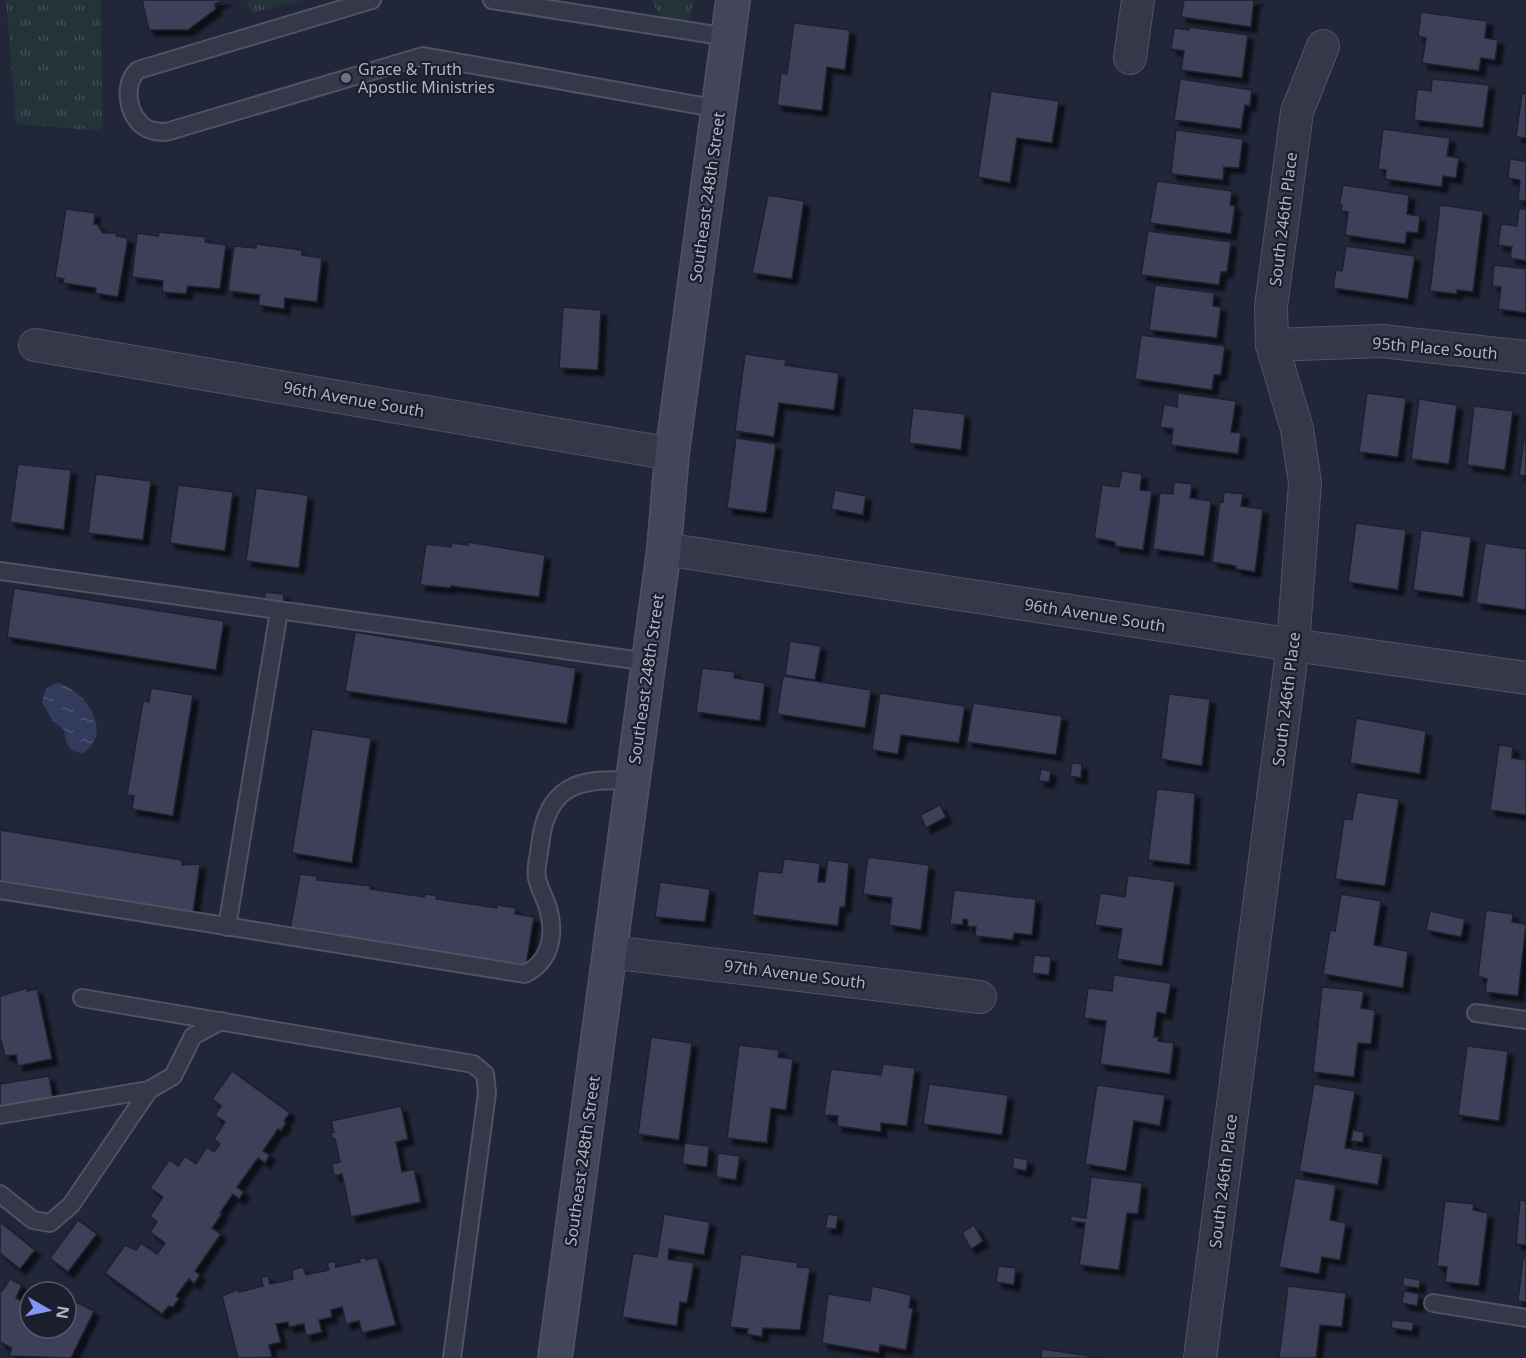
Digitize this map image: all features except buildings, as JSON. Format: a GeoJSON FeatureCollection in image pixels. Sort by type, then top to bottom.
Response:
{"type":"FeatureCollection","features":[{"type":"Feature","properties":{"kind":"street","name":"Southeast 248th Street"},"geometry":{"type":"LineString","coordinates":[[555,1358],[664,549],[672,454],[733,0]]}},
{"type":"Feature","properties":{"kind":"street"},"geometry":{"type":"LineString","coordinates":[[1130,58],[1138,0]]}},
{"type":"Feature","properties":{"kind":"street","name":"South 246th Place"},"geometry":{"type":"LineString","coordinates":[[1200,1358],[1293,645],[1305,483],[1297,429],[1272,345],[1271,306],[1297,112],[1323,46]]}},
{"type":"Feature","properties":{"kind":"street","name":"95th Place South"},"geometry":{"type":"LineString","coordinates":[[1272,345],[1382,341],[1526,357]]}},
{"type":"Feature","properties":{"kind":"street","name":"96th Avenue South"},"geometry":{"type":"LineString","coordinates":[[35,345],[672,454]]}},
{"type":"Feature","properties":{"kind":"street","name":"96th Avenue South"},"geometry":{"type":"LineString","coordinates":[[664,549],[1293,645],[1526,678]]}},
{"type":"Feature","properties":{"kind":"street","name":"97th Avenue South"},"geometry":{"type":"LineString","coordinates":[[610,952],[980,997]]}},
{"type":"Feature","properties":{"kind":"lane"},"geometry":{"type":"LineString","coordinates":[[372,0],[138,70],[129,79],[128,88],[132,110],[142,125],[153,131],[166,132],[423,56],[719,109]]}},
{"type":"Feature","properties":{"kind":"lane"},"geometry":{"type":"LineString","coordinates":[[492,0],[728,37]]}},
{"type":"Feature","properties":{"kind":"lane"},"geometry":{"type":"LineString","coordinates":[[0,571],[649,662]]}},
{"type":"Feature","properties":{"kind":"lane"},"geometry":{"type":"LineString","coordinates":[[227,927],[279,611]]}},
{"type":"Feature","properties":{"kind":"lane"},"geometry":{"type":"LineString","coordinates":[[0,890],[525,974],[539,966],[550,947],[549,910],[537,876],[543,820],[563,791],[599,779],[633,781]]}},
{"type":"Feature","properties":{"kind":"lane"},"geometry":{"type":"LineString","coordinates":[[82,998],[473,1064],[485,1074],[487,1093],[452,1358]]}},
{"type":"Feature","properties":{"kind":"lane"},"geometry":{"type":"LineString","coordinates":[[1476,1013],[1526,1020]]}},
{"type":"Feature","properties":{"kind":"lane"},"geometry":{"type":"LineString","coordinates":[[0,1115],[149,1090],[173,1076],[194,1036],[221,1021]]}},
{"type":"Feature","properties":{"kind":"lane"},"geometry":{"type":"LineString","coordinates":[[0,1194],[33,1220],[50,1223],[71,1205],[149,1090]]}},
{"type":"Feature","properties":{"kind":"lane"},"geometry":{"type":"LineString","coordinates":[[1433,1304],[1526,1318]]}},
{"type":"Feature","properties":{"kind":"green space"},"geometry":{"type":"Polygon","coordinates":[[[6,0],[101,0],[102,131],[16,124],[6,0]]]}},
{"type":"Feature","properties":{"kind":"green space"},"geometry":{"type":"Polygon","coordinates":[[[246,0],[304,0],[252,13],[246,0]]]}},
{"type":"Feature","properties":{"kind":"green space"},"geometry":{"type":"Polygon","coordinates":[[[651,0],[694,0],[688,21],[662,18],[651,0]]]}},
{"type":"Feature","properties":{"kind":"water"},"geometry":{"type":"Polygon","coordinates":[[[57,683],[77,694],[92,713],[96,724],[96,734],[92,744],[83,753],[71,749],[64,730],[53,721],[42,702],[46,688],[57,683]]]}},
{"type":"Feature","properties":{"kind":"place","name":"Grace & Truth Apostlic Ministries"},"geometry":{"type":"Point","coordinates":[346,78]}}]}
